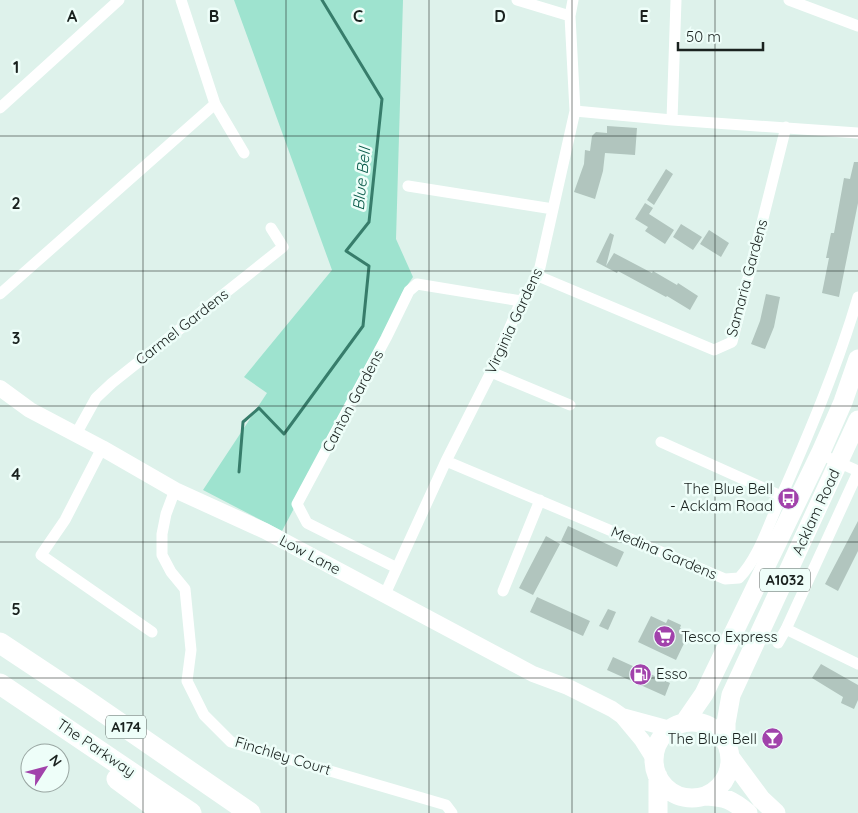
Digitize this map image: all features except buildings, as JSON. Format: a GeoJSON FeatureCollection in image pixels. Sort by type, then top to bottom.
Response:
{"type":"FeatureCollection","features":[{"type":"Feature","properties":{"kind":"highway","name":"A174"},"geometry":{"type":"LineString","coordinates":[[0,643],[250,813]]}},
{"type":"Feature","properties":{"kind":"highway","name":"The Parkway"},"geometry":{"type":"LineString","coordinates":[[0,684],[191,813]]}},
{"type":"Feature","properties":{"kind":"highway"},"geometry":{"type":"LineString","coordinates":[[0,695],[163,813]]}},
{"type":"Feature","properties":{"kind":"main road","name":"Acklam Road"},"geometry":{"type":"LineString","coordinates":[[677,726],[694,712],[704,694],[820,454],[843,402],[858,359]]}},
{"type":"Feature","properties":{"kind":"main road","name":"Low Lane"},"geometry":{"type":"LineString","coordinates":[[0,388],[30,410],[102,448],[175,490],[265,531],[533,674],[612,709],[622,716],[642,740],[656,767]]}},
{"type":"Feature","properties":{"kind":"main road","name":"Acklam Road"},"geometry":{"type":"LineString","coordinates":[[728,750],[726,723],[731,694],[858,420]]}},
{"type":"Feature","properties":{"kind":"main road","name":"Low Lane"},"geometry":{"type":"LineString","coordinates":[[622,716],[677,726]]}},
{"type":"Feature","properties":{"kind":"main road"},"geometry":{"type":"LineString","coordinates":[[677,726],[696,722],[708,726],[719,733],[728,750],[761,799],[776,813]]}},
{"type":"Feature","properties":{"kind":"main road","name":"A1032"},"geometry":{"type":"LineString","coordinates":[[658,813],[656,767],[659,742],[677,726]]}},
{"type":"Feature","properties":{"kind":"main road","name":"A1032"},"geometry":{"type":"LineString","coordinates":[[696,802],[722,783],[727,774],[728,750]]}},
{"type":"Feature","properties":{"kind":"main road"},"geometry":{"type":"LineString","coordinates":[[656,767],[664,785],[673,792],[696,802],[723,797],[734,802],[748,813]]}},
{"type":"Feature","properties":{"kind":"street"},"geometry":{"type":"LineString","coordinates":[[0,108],[119,0]]}},
{"type":"Feature","properties":{"kind":"street"},"geometry":{"type":"LineString","coordinates":[[181,0],[215,104],[244,153]]}},
{"type":"Feature","properties":{"kind":"street"},"geometry":{"type":"LineString","coordinates":[[517,0],[570,16]]}},
{"type":"Feature","properties":{"kind":"street","name":"Virginia Gardens"},"geometry":{"type":"LineString","coordinates":[[385,594],[490,372],[521,301],[538,276],[575,111],[570,16],[573,0]]}},
{"type":"Feature","properties":{"kind":"street"},"geometry":{"type":"LineString","coordinates":[[672,120],[676,0]]}},
{"type":"Feature","properties":{"kind":"street"},"geometry":{"type":"LineString","coordinates":[[789,0],[858,26]]}},
{"type":"Feature","properties":{"kind":"street"},"geometry":{"type":"LineString","coordinates":[[0,294],[215,104]]}},
{"type":"Feature","properties":{"kind":"street"},"geometry":{"type":"LineString","coordinates":[[575,111],[858,133]]}},
{"type":"Feature","properties":{"kind":"street","name":"Samaria Gardens"},"geometry":{"type":"LineString","coordinates":[[538,276],[714,350],[732,342],[786,127]]}},
{"type":"Feature","properties":{"kind":"street"},"geometry":{"type":"LineString","coordinates":[[408,186],[553,209]]}},
{"type":"Feature","properties":{"kind":"street","name":"Carmel Gardens"},"geometry":{"type":"LineString","coordinates":[[76,434],[96,398],[112,383],[284,247],[271,228]]}},
{"type":"Feature","properties":{"kind":"street","name":"Canton Gardens"},"geometry":{"type":"LineString","coordinates":[[397,568],[307,523],[297,504],[386,338],[409,290],[417,284],[521,301]]}},
{"type":"Feature","properties":{"kind":"street","name":"Medina Gardens"},"geometry":{"type":"LineString","coordinates":[[446,462],[725,579],[739,578],[748,568],[781,496],[827,387],[858,297]]}},
{"type":"Feature","properties":{"kind":"street"},"geometry":{"type":"LineString","coordinates":[[490,372],[570,405]]}},
{"type":"Feature","properties":{"kind":"street"},"geometry":{"type":"LineString","coordinates":[[661,442],[781,496]]}},
{"type":"Feature","properties":{"kind":"street"},"geometry":{"type":"LineString","coordinates":[[102,448],[65,520],[41,555],[152,632]]}},
{"type":"Feature","properties":{"kind":"street"},"geometry":{"type":"LineString","coordinates":[[778,643],[858,471],[820,454]]}},
{"type":"Feature","properties":{"kind":"street","name":"Finchley Court"},"geometry":{"type":"LineString","coordinates":[[175,490],[163,527],[162,555],[171,572],[185,589],[191,650],[187,682],[204,715],[231,742],[446,805],[452,813]]}},
{"type":"Feature","properties":{"kind":"street"},"geometry":{"type":"LineString","coordinates":[[503,591],[540,500]]}},
{"type":"Feature","properties":{"kind":"street"},"geometry":{"type":"LineString","coordinates":[[786,629],[858,664]]}},
{"type":"Feature","properties":{"kind":"green space"},"geometry":{"type":"Polygon","coordinates":[[[234,0],[403,0],[396,239],[413,277],[402,293],[385,336],[282,531],[203,490],[267,393],[244,377],[332,270],[234,0]]]}},
{"type":"Feature","properties":{"kind":"waterway","name":"Blue Bell"},"geometry":{"type":"LineString","coordinates":[[239,472],[243,422],[259,408],[284,434],[363,326],[369,266],[346,251],[369,222],[382,99],[322,0]]}},
{"type":"Feature","properties":{"kind":"place","name":"The Blue Bell - Acklam Road"},"geometry":{"type":"Point","coordinates":[789,498]}},
{"type":"Feature","properties":{"kind":"place","name":"Tesco Express"},"geometry":{"type":"Point","coordinates":[665,637]}},
{"type":"Feature","properties":{"kind":"place","name":"Esso"},"geometry":{"type":"Point","coordinates":[640,674]}},
{"type":"Feature","properties":{"kind":"place","name":"The Blue Bell"},"geometry":{"type":"Point","coordinates":[773,739]}}]}
